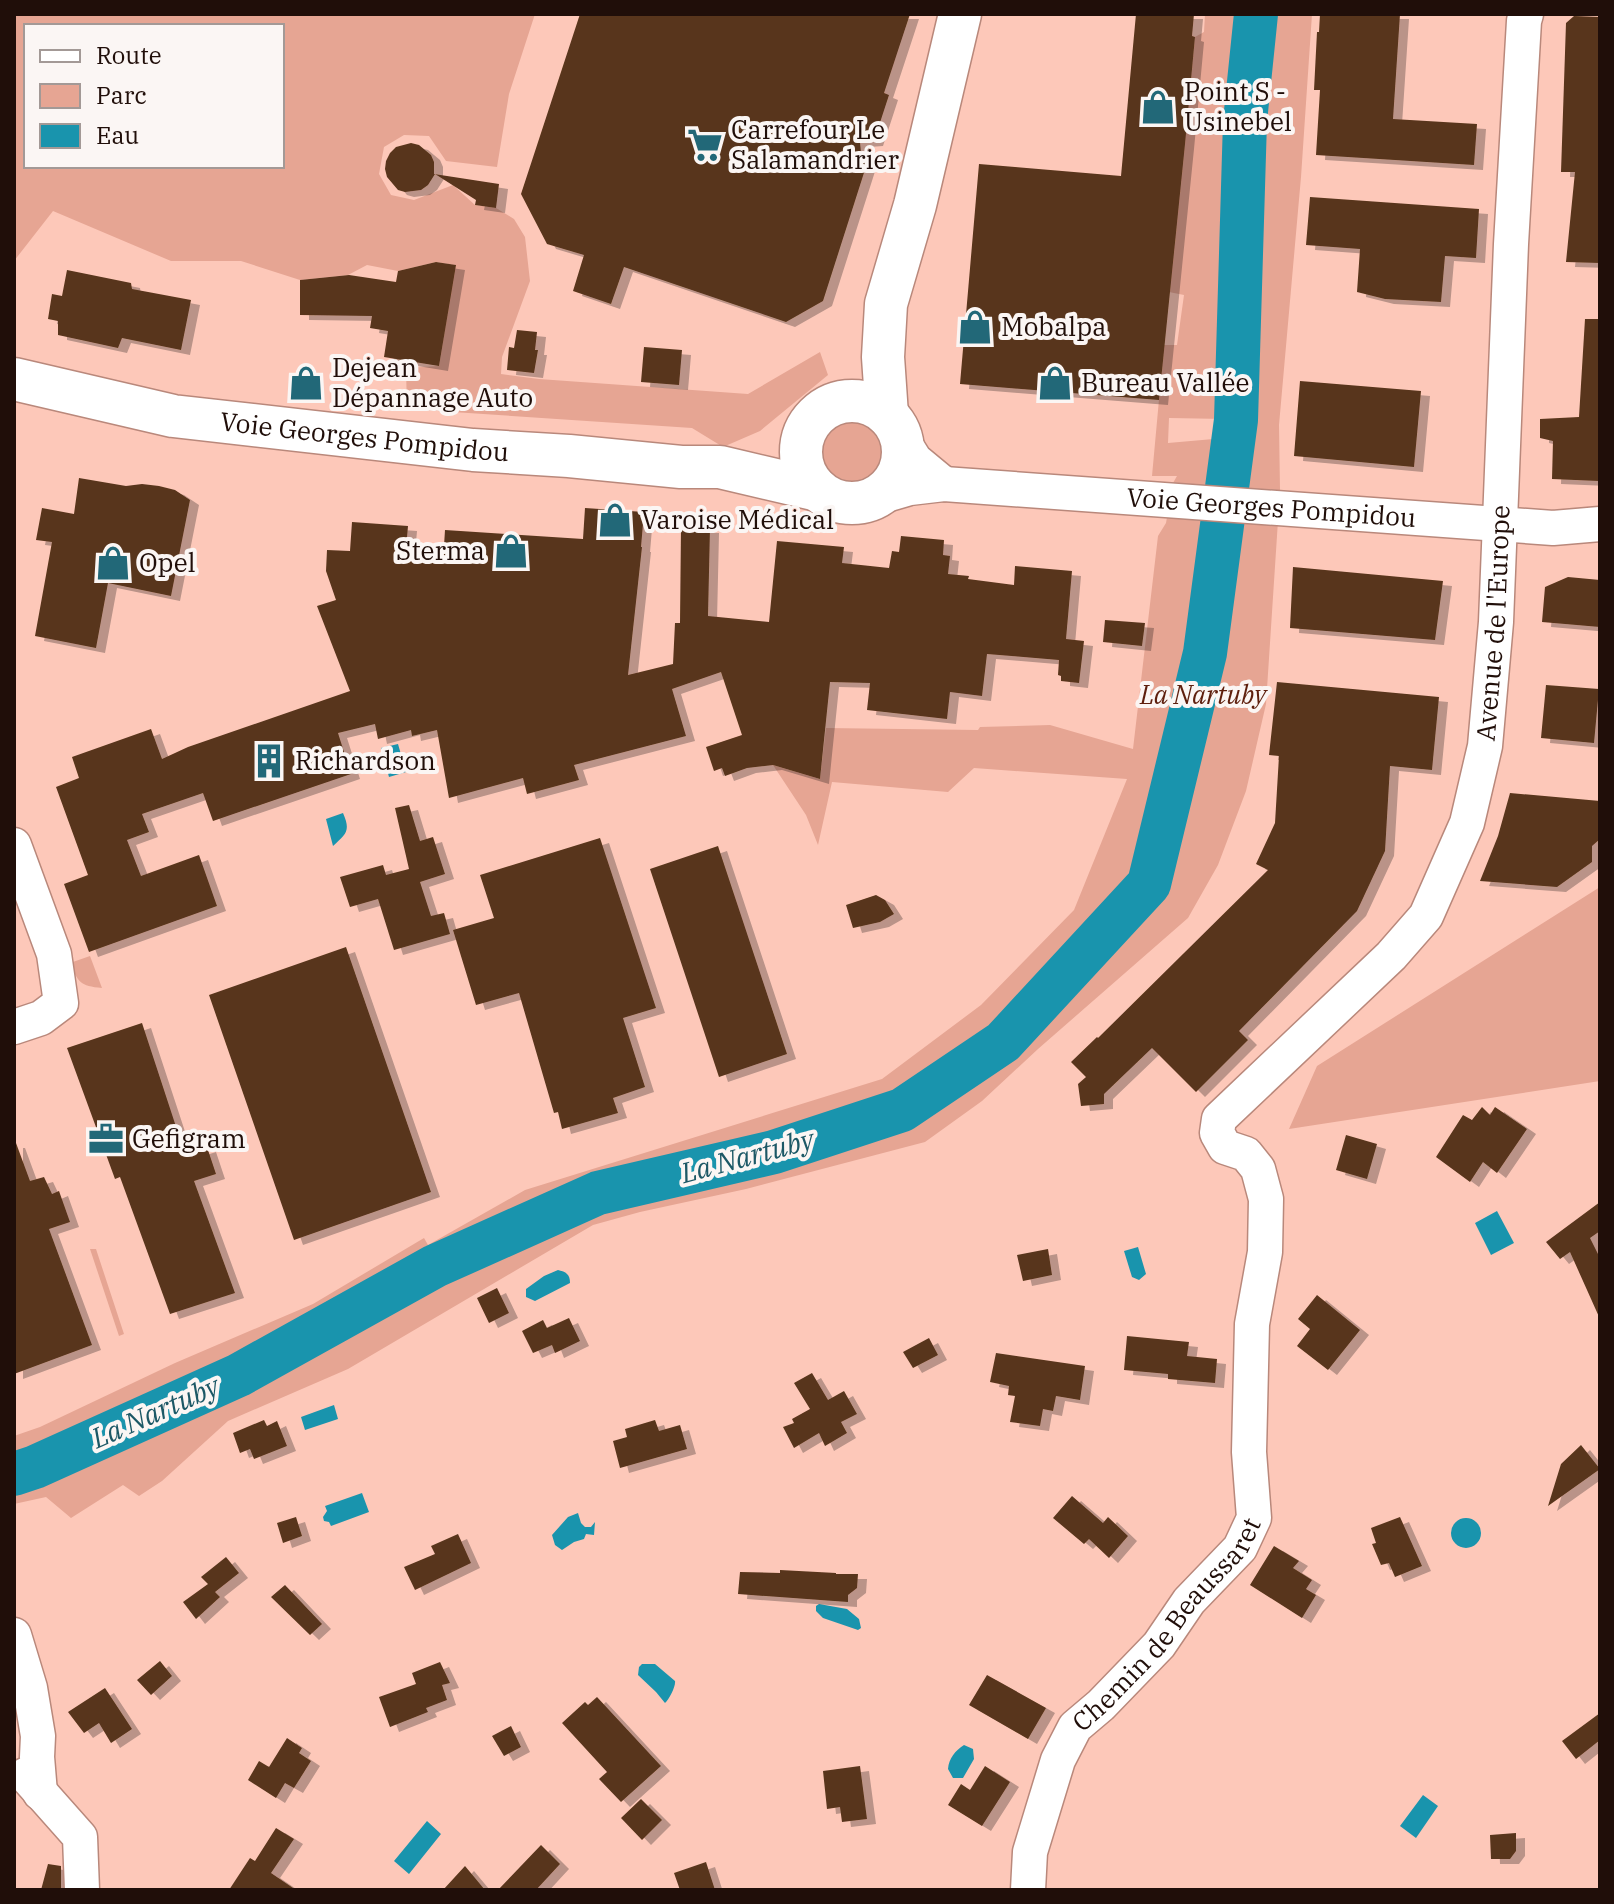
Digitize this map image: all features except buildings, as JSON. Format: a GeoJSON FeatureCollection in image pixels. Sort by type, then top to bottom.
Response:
{"type":"FeatureCollection","features":[{"type":"Feature","properties":{"kind":"main road"},"geometry":{"type":"LineString","coordinates":[[886,304],[883,357],[894,426],[902,444],[902,461],[897,477],[886,490],[872,499],[856,503],[840,502],[818,490],[804,469],[802,452],[805,435],[848,385],[886,304],[915,205],[960,14]]}},
{"type":"Feature","properties":{"kind":"main road","name":"Voie Georges Pompidou"},"geometry":{"type":"LineString","coordinates":[[14,379],[173,416],[473,450],[681,467],[720,467],[818,490]]}},
{"type":"Feature","properties":{"kind":"main road"},"geometry":{"type":"LineString","coordinates":[[820,414],[840,403],[857,402],[873,406],[894,426]]}},
{"type":"Feature","properties":{"kind":"main road","name":"Voie Georges Pompidou"},"geometry":{"type":"LineString","coordinates":[[720,467],[747,457],[820,414]]}},
{"type":"Feature","properties":{"kind":"street","name":"Avenue de l'Europe"},"geometry":{"type":"LineString","coordinates":[[1217,1133],[1219,1119],[1391,956],[1426,916],[1467,823],[1485,746],[1496,622],[1511,244],[1526,14]]}},
{"type":"Feature","properties":{"kind":"street"},"geometry":{"type":"LineString","coordinates":[[894,426],[915,460],[944,484]]}},
{"type":"Feature","properties":{"kind":"street","name":"Voie Georges Pompidou"},"geometry":{"type":"LineString","coordinates":[[872,499],[910,488],[944,484],[1553,528],[1600,524]]}},
{"type":"Feature","properties":{"kind":"street"},"geometry":{"type":"LineString","coordinates":[[14,845],[54,954],[61,1003],[41,1018],[14,1027]]}},
{"type":"Feature","properties":{"kind":"street","name":"Chemin de Beaussaret"},"geometry":{"type":"LineString","coordinates":[[1028,1890],[1030,1852],[1058,1760],[1075,1727],[1101,1705],[1159,1645],[1189,1601],[1240,1548],[1254,1518],[1249,1452],[1252,1324],[1265,1252],[1266,1199],[1258,1169],[1246,1154],[1225,1147],[1217,1133]]}},
{"type":"Feature","properties":{"kind":"street"},"geometry":{"type":"LineString","coordinates":[[14,1635],[30,1688],[38,1736],[40,1793]]}},
{"type":"Feature","properties":{"kind":"street"},"geometry":{"type":"LineString","coordinates":[[14,1761],[80,1837],[82,1890]]}},
{"type":"Feature","properties":{"kind":"green space"},"geometry":{"type":"Polygon","coordinates":[[[14,14],[535,14],[509,94],[497,167],[446,161],[429,136],[404,135],[384,147],[379,174],[391,195],[414,200],[453,185],[475,205],[496,208],[514,219],[525,237],[530,281],[502,357],[501,374],[748,394],[820,352],[828,375],[760,431],[723,447],[692,428],[407,409],[406,368],[439,366],[455,265],[436,262],[398,271],[367,265],[348,275],[300,280],[241,261],[171,261],[53,211],[14,261],[14,14]]]}},
{"type":"Feature","properties":{"kind":"green space","name":"La Nartuby"},"geometry":{"type":"Polygon","coordinates":[[[1205,14],[1312,14],[1279,425],[1280,490],[1266,704],[1246,791],[1218,865],[1188,918],[982,1101],[925,1142],[593,1225],[348,1369],[228,1421],[162,1481],[139,1496],[123,1485],[71,1518],[46,1497],[14,1504],[14,1436],[313,1304],[424,1238],[428,1245],[525,1190],[882,1079],[981,1005],[1074,910],[1127,779],[974,768],[948,792],[832,782],[818,845],[806,815],[773,765],[820,779],[826,728],[978,730],[980,727],[1050,725],[1133,749],[1158,536],[1166,523],[1177,476],[1152,476],[1164,345],[1177,345],[1184,295],[1169,292],[1195,37],[1204,32],[1205,14]],[[1169,418],[1168,443],[1225,438],[1225,419],[1169,418]]]}},
{"type":"Feature","properties":{"kind":"green space"},"geometry":{"type":"Polygon","coordinates":[[[846,420],[858,420],[875,429],[882,440],[882,464],[875,475],[858,484],[846,484],[834,479],[825,470],[820,458],[820,446],[825,434],[834,425],[846,420]]]}},
{"type":"Feature","properties":{"kind":"green space"},"geometry":{"type":"Polygon","coordinates":[[[1600,887],[1600,1081],[1289,1129],[1317,1066],[1600,887]]]}},
{"type":"Feature","properties":{"kind":"green space"},"geometry":{"type":"Polygon","coordinates":[[[90,956],[102,988],[81,982],[70,963],[90,956]]]}},
{"type":"Feature","properties":{"kind":"green space"},"geometry":{"type":"Polygon","coordinates":[[[90,1249],[96,1249],[124,1334],[119,1336],[90,1249]]]}},
{"type":"Feature","properties":{"kind":"water"},"geometry":{"type":"Polygon","coordinates":[[[398,744],[406,772],[389,777],[381,748],[398,744]]]}},
{"type":"Feature","properties":{"kind":"water"},"geometry":{"type":"Polygon","coordinates":[[[343,813],[346,832],[333,846],[326,819],[343,813]]]}},
{"type":"Feature","properties":{"kind":"water"},"geometry":{"type":"Polygon","coordinates":[[[1497,1211],[1514,1243],[1491,1255],[1475,1223],[1497,1211]]]}},
{"type":"Feature","properties":{"kind":"water"},"geometry":{"type":"Polygon","coordinates":[[[1138,1247],[1146,1274],[1139,1280],[1132,1277],[1124,1251],[1138,1247]]]}},
{"type":"Feature","properties":{"kind":"water"},"geometry":{"type":"Polygon","coordinates":[[[558,1270],[567,1274],[570,1283],[535,1301],[526,1297],[526,1289],[558,1270]]]}},
{"type":"Feature","properties":{"kind":"water"},"geometry":{"type":"Polygon","coordinates":[[[334,1405],[338,1419],[305,1430],[301,1417],[334,1405]]]}},
{"type":"Feature","properties":{"kind":"water"},"geometry":{"type":"Polygon","coordinates":[[[362,1493],[369,1512],[331,1526],[324,1521],[325,1506],[362,1493]]]}},
{"type":"Feature","properties":{"kind":"water"},"geometry":{"type":"Polygon","coordinates":[[[578,1513],[585,1527],[591,1527],[595,1522],[594,1535],[586,1534],[584,1539],[562,1550],[555,1545],[552,1535],[568,1517],[578,1513]]]}},
{"type":"Feature","properties":{"kind":"water"},"geometry":{"type":"Polygon","coordinates":[[[1466,1518],[1477,1522],[1481,1533],[1477,1544],[1466,1548],[1455,1544],[1451,1533],[1455,1522],[1466,1518]]]}},
{"type":"Feature","properties":{"kind":"water"},"geometry":{"type":"Polygon","coordinates":[[[819,1604],[847,1609],[859,1619],[861,1628],[858,1630],[823,1618],[816,1611],[819,1604]]]}},
{"type":"Feature","properties":{"kind":"water"},"geometry":{"type":"Polygon","coordinates":[[[642,1664],[655,1664],[675,1681],[665,1703],[638,1675],[642,1664]]]}},
{"type":"Feature","properties":{"kind":"water"},"geometry":{"type":"Polygon","coordinates":[[[964,1745],[973,1749],[974,1759],[963,1778],[953,1778],[948,1769],[950,1761],[964,1745]]]}},
{"type":"Feature","properties":{"kind":"water"},"geometry":{"type":"Polygon","coordinates":[[[1423,1795],[1438,1806],[1416,1838],[1400,1826],[1423,1795]]]}},
{"type":"Feature","properties":{"kind":"water"},"geometry":{"type":"Polygon","coordinates":[[[427,1821],[441,1834],[409,1874],[394,1861],[427,1821]]]}},
{"type":"Feature","properties":{"kind":"waterway","name":"La Nartuby"},"geometry":{"type":"LineString","coordinates":[[14,1474],[239,1375],[435,1266],[598,1193],[774,1152],[902,1110],[1003,1042],[1149,884],[1205,653],[1236,420],[1245,121],[1256,14]]}},
{"type":"Feature","properties":{"kind":"place","name":"Point S - Usinebel"},"geometry":{"type":"Point","coordinates":[1158,107]}},
{"type":"Feature","properties":{"kind":"place","name":"Carrefour Le Salamandrier"},"geometry":{"type":"Point","coordinates":[705,145]}},
{"type":"Feature","properties":{"kind":"place","name":"Mobalpa"},"geometry":{"type":"Point","coordinates":[975,327]}},
{"type":"Feature","properties":{"kind":"place","name":"Dejean Dépannage Auto"},"geometry":{"type":"Point","coordinates":[306,383]}},
{"type":"Feature","properties":{"kind":"place","name":"Bureau Vallée"},"geometry":{"type":"Point","coordinates":[1055,383]}},
{"type":"Feature","properties":{"kind":"place","name":"Varoise Médical"},"geometry":{"type":"Point","coordinates":[615,520]}},
{"type":"Feature","properties":{"kind":"place","name":"Sterma"},"geometry":{"type":"Point","coordinates":[511,551]}},
{"type":"Feature","properties":{"kind":"place","name":"Opel"},"geometry":{"type":"Point","coordinates":[113,563]}},
{"type":"Feature","properties":{"kind":"place","name":"Richardson"},"geometry":{"type":"Point","coordinates":[269,761]}},
{"type":"Feature","properties":{"kind":"place","name":"Gefigram"},"geometry":{"type":"Point","coordinates":[106,1139]}}]}
